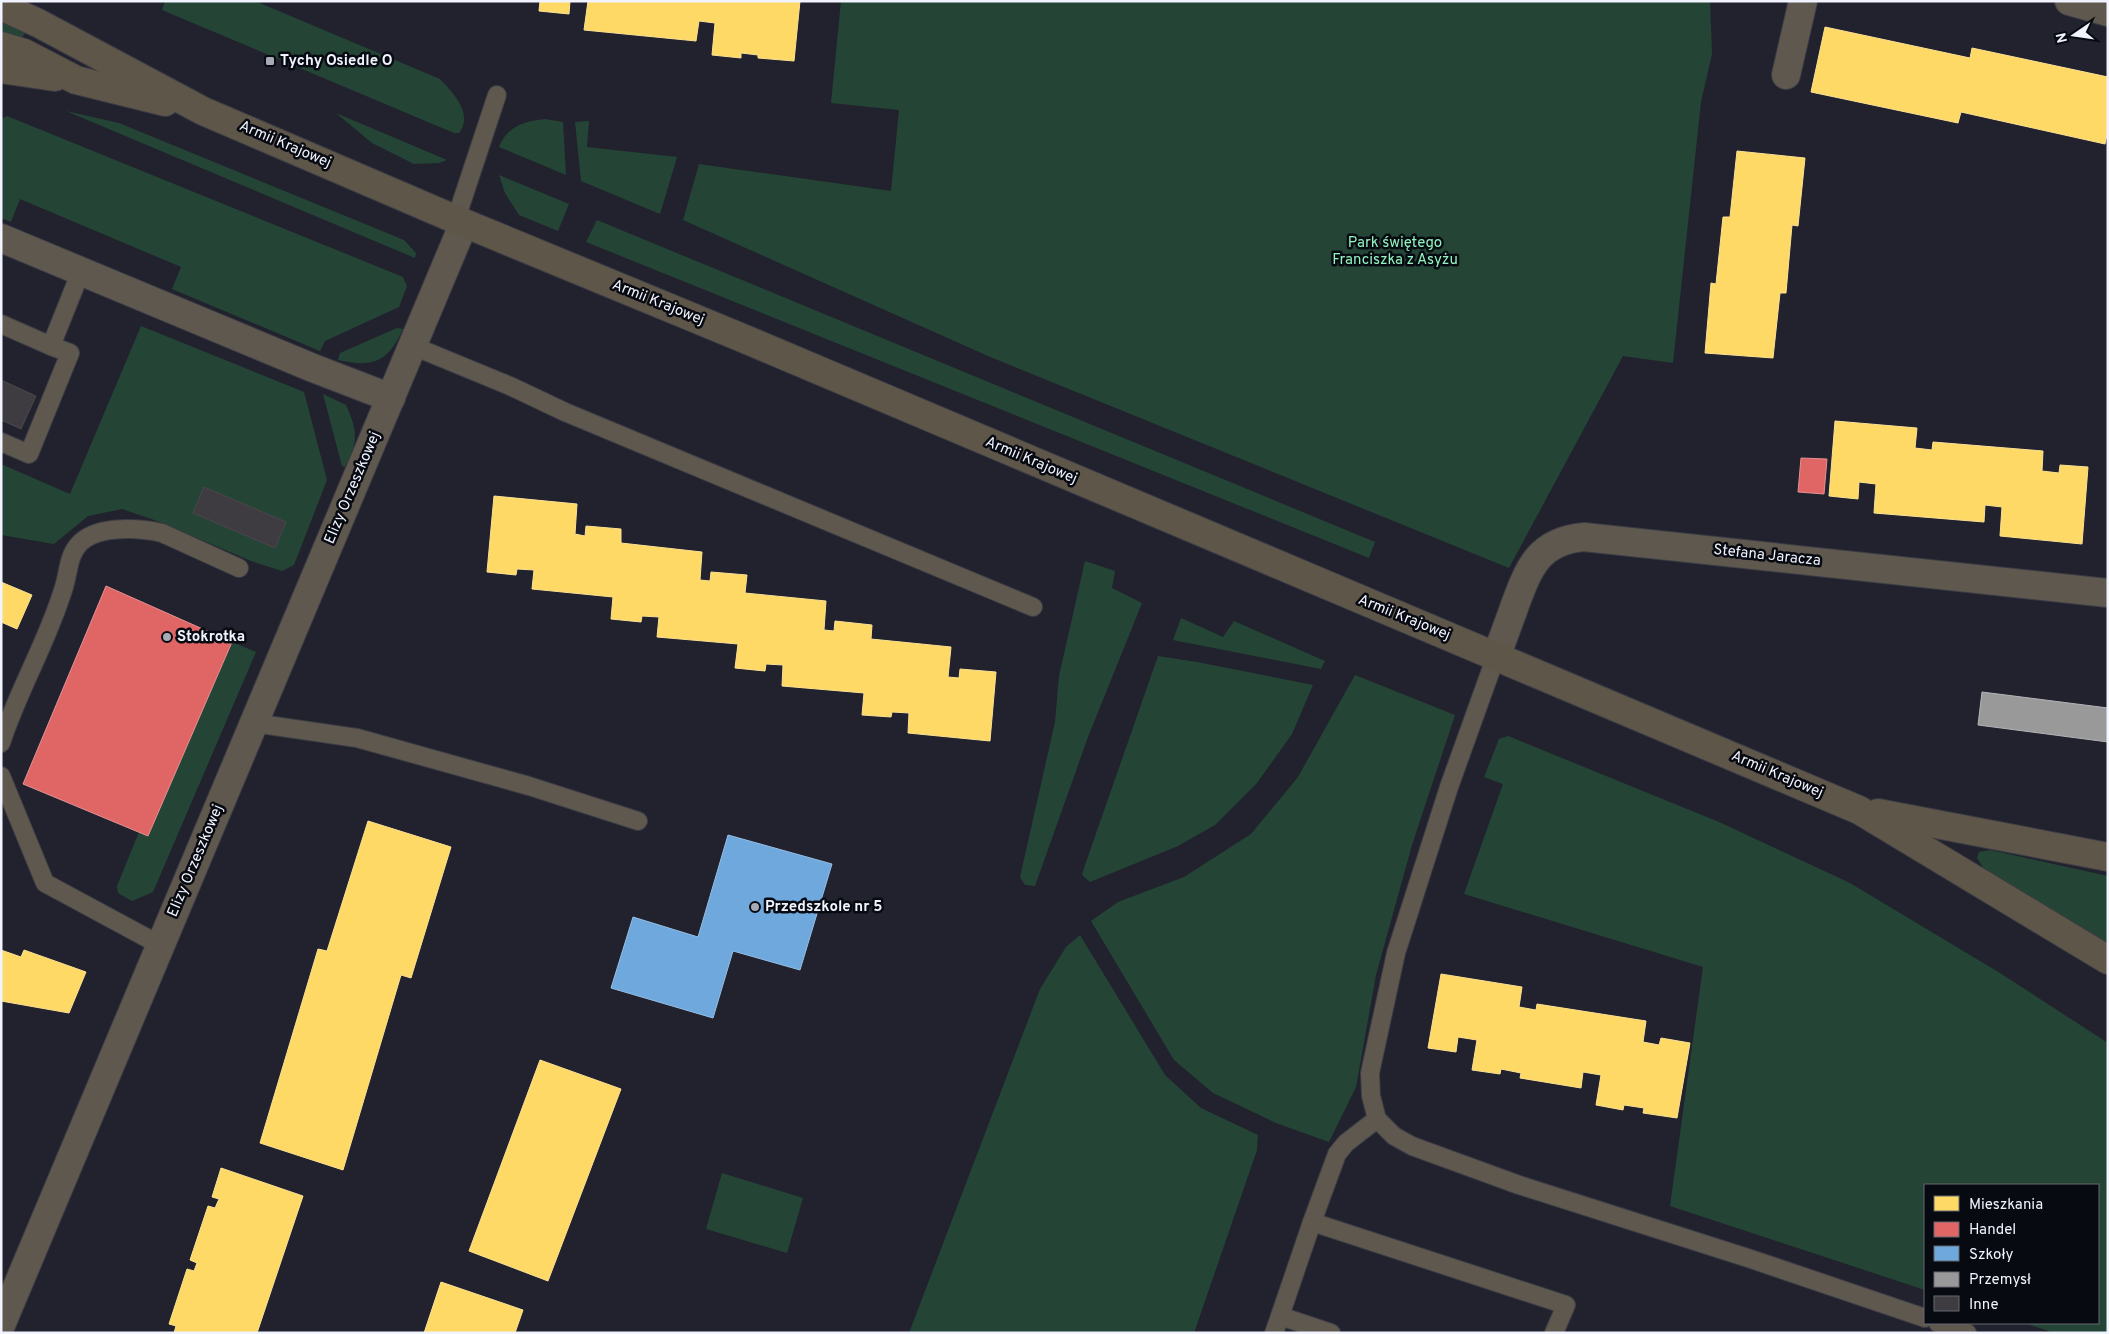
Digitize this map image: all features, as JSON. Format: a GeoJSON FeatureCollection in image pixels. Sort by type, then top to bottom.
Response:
{"type":"FeatureCollection","features":[{"type":"Feature","properties":{"kind":"street"},"geometry":{"type":"LineString","coordinates":[[13,1],[38,23]]}},
{"type":"Feature","properties":{"kind":"street"},"geometry":{"type":"LineString","coordinates":[[1786,74],[1803,1]]}},
{"type":"Feature","properties":{"kind":"street"},"geometry":{"type":"LineString","coordinates":[[2069,1],[2108,12]]}},
{"type":"Feature","properties":{"kind":"street","name":"Armii Krajowej"},"geometry":{"type":"LineString","coordinates":[[1,6],[38,23],[203,111],[1859,810],[2108,960]]}},
{"type":"Feature","properties":{"kind":"street","name":"Armii Krajowej"},"geometry":{"type":"LineString","coordinates":[[1,46],[24,54],[76,80],[203,111]]}},
{"type":"Feature","properties":{"kind":"street"},"geometry":{"type":"LineString","coordinates":[[1,69],[76,80]]}},
{"type":"Feature","properties":{"kind":"street","name":"Elizy Orzeszkowej"},"geometry":{"type":"LineString","coordinates":[[1,1326],[413,346],[460,221]]}},
{"type":"Feature","properties":{"kind":"street"},"geometry":{"type":"LineString","coordinates":[[1,238],[304,364],[391,398]]}},
{"type":"Feature","properties":{"kind":"street","name":"Stefana Jaracza"},"geometry":{"type":"LineString","coordinates":[[1496,656],[1524,579],[1533,564],[1551,546],[1584,537],[2108,593]]}},
{"type":"Feature","properties":{"kind":"street","name":"Armii Krajowej"},"geometry":{"type":"LineString","coordinates":[[1859,810],[2108,857]]}},
{"type":"Feature","properties":{"kind":"lane"},"geometry":{"type":"LineString","coordinates":[[460,221],[497,95]]}},
{"type":"Feature","properties":{"kind":"lane"},"geometry":{"type":"LineString","coordinates":[[51,346],[81,271]]}},
{"type":"Feature","properties":{"kind":"lane"},"geometry":{"type":"LineString","coordinates":[[1,324],[70,353],[29,454],[1,442]]}},
{"type":"Feature","properties":{"kind":"lane"},"geometry":{"type":"LineString","coordinates":[[413,346],[510,386],[565,412],[1033,607]]}},
{"type":"Feature","properties":{"kind":"lane"},"geometry":{"type":"LineString","coordinates":[[1,743],[64,589],[70,558],[80,542],[98,533],[116,530],[149,530],[162,533],[239,568]]}},
{"type":"Feature","properties":{"kind":"lane"},"geometry":{"type":"LineString","coordinates":[[1496,656],[1449,787],[1396,953],[1370,1073],[1371,1096],[1377,1119],[1394,1136],[1421,1149],[1519,1185],[1751,1259],[1924,1318]]}},
{"type":"Feature","properties":{"kind":"lane"},"geometry":{"type":"LineString","coordinates":[[254,723],[357,738],[528,786],[638,821]]}},
{"type":"Feature","properties":{"kind":"lane"},"geometry":{"type":"LineString","coordinates":[[1,776],[45,883],[160,945]]}},
{"type":"Feature","properties":{"kind":"lane"},"geometry":{"type":"LineString","coordinates":[[1274,1333],[1337,1154],[1346,1143],[1377,1119]]}},
{"type":"Feature","properties":{"kind":"lane"},"geometry":{"type":"LineString","coordinates":[[1312,1222],[1566,1305],[1554,1333]]}},
{"type":"Feature","properties":{"kind":"lane"},"geometry":{"type":"LineString","coordinates":[[1280,1316],[1331,1333]]}},
{"type":"Feature","properties":{"kind":"lane"},"geometry":{"type":"LineString","coordinates":[[1941,1324],[1968,1333]]}},
{"type":"Feature","properties":{"kind":"green space"},"geometry":{"type":"Polygon","coordinates":[[[165,1],[255,1],[440,79],[460,104],[463,111],[463,126],[459,133],[454,133],[162,10],[165,1]]]}},
{"type":"Feature","properties":{"kind":"green space","name":"Park świętego Franciszka z Asyżu"},"geometry":{"type":"Polygon","coordinates":[[[841,1],[1710,1],[1712,54],[1701,102],[1673,363],[1623,356],[1509,568],[988,356],[683,220],[699,164],[891,191],[899,110],[831,103],[841,1]]]}},
{"type":"Feature","properties":{"kind":"green space"},"geometry":{"type":"Polygon","coordinates":[[[1,22],[25,32],[21,41],[1,34],[1,22]]]}},
{"type":"Feature","properties":{"kind":"green space"},"geometry":{"type":"Polygon","coordinates":[[[66,111],[119,123],[404,240],[416,253],[415,258],[66,111]]]}},
{"type":"Feature","properties":{"kind":"green space"},"geometry":{"type":"Polygon","coordinates":[[[336,113],[447,160],[439,163],[414,164],[372,143],[336,113]]]}},
{"type":"Feature","properties":{"kind":"green space"},"geometry":{"type":"Polygon","coordinates":[[[7,116],[403,277],[407,286],[399,307],[325,341],[320,351],[172,289],[181,267],[20,199],[11,222],[1,218],[1,122],[7,116]]]}},
{"type":"Feature","properties":{"kind":"green space"},"geometry":{"type":"Polygon","coordinates":[[[545,119],[563,122],[566,175],[499,147],[506,134],[517,126],[530,121],[545,119]]]}},
{"type":"Feature","properties":{"kind":"green space"},"geometry":{"type":"Polygon","coordinates":[[[589,121],[587,147],[677,157],[660,214],[581,181],[575,122],[589,121]]]}},
{"type":"Feature","properties":{"kind":"green space"},"geometry":{"type":"Polygon","coordinates":[[[499,175],[569,204],[558,231],[519,215],[505,193],[499,175]]]}},
{"type":"Feature","properties":{"kind":"green space"},"geometry":{"type":"Polygon","coordinates":[[[597,220],[1375,542],[1369,558],[586,242],[597,220]]]}},
{"type":"Feature","properties":{"kind":"green space"},"geometry":{"type":"Polygon","coordinates":[[[141,326],[304,392],[327,480],[294,565],[282,571],[251,561],[157,521],[122,509],[88,516],[54,544],[1,535],[1,464],[70,494],[141,326]]]}},
{"type":"Feature","properties":{"kind":"green space"},"geometry":{"type":"Polygon","coordinates":[[[397,328],[403,329],[397,340],[391,349],[378,360],[361,363],[338,360],[340,353],[397,328]]]}},
{"type":"Feature","properties":{"kind":"green space"},"geometry":{"type":"Polygon","coordinates":[[[323,394],[346,405],[353,423],[354,444],[345,467],[342,466],[323,394]]]}},
{"type":"Feature","properties":{"kind":"green space"},"geometry":{"type":"Polygon","coordinates":[[[1085,561],[1115,571],[1112,588],[1142,603],[1088,737],[1035,886],[1025,885],[1020,877],[1055,722],[1059,676],[1085,561]]]}},
{"type":"Feature","properties":{"kind":"green space"},"geometry":{"type":"Polygon","coordinates":[[[1181,618],[1223,637],[1234,621],[1325,661],[1321,669],[1173,640],[1181,618]]]}},
{"type":"Feature","properties":{"kind":"green space"},"geometry":{"type":"Polygon","coordinates":[[[232,642],[256,652],[153,892],[132,901],[118,893],[117,886],[139,832],[148,836],[232,642]]]}},
{"type":"Feature","properties":{"kind":"green space"},"geometry":{"type":"Polygon","coordinates":[[[1158,656],[1313,685],[1292,734],[1257,783],[1215,825],[1178,846],[1090,882],[1082,875],[1085,865],[1158,656]]]}},
{"type":"Feature","properties":{"kind":"green space"},"geometry":{"type":"Polygon","coordinates":[[[1355,675],[1455,715],[1412,845],[1376,975],[1356,1087],[1329,1142],[1276,1123],[1213,1093],[1174,1060],[1091,921],[1118,902],[1184,877],[1251,834],[1298,777],[1355,675]]]}},
{"type":"Feature","properties":{"kind":"green space"},"geometry":{"type":"Polygon","coordinates":[[[1508,736],[1719,822],[1850,883],[2000,973],[2108,1043],[2108,1333],[2055,1333],[2027,1324],[2099,1324],[2099,1184],[1924,1184],[1924,1290],[1670,1206],[1703,967],[1464,894],[1503,784],[1484,777],[1499,739],[1508,736]]]}},
{"type":"Feature","properties":{"kind":"green space"},"geometry":{"type":"Polygon","coordinates":[[[1990,850],[2108,876],[2108,947],[1984,869],[1977,858],[1979,852],[1990,850]]]}},
{"type":"Feature","properties":{"kind":"green space"},"geometry":{"type":"Polygon","coordinates":[[[1080,935],[1165,1075],[1201,1108],[1258,1135],[1257,1150],[1194,1333],[909,1333],[1040,989],[1066,947],[1080,935]]]}},
{"type":"Feature","properties":{"kind":"green space"},"geometry":{"type":"Polygon","coordinates":[[[722,1173],[803,1198],[787,1253],[706,1229],[722,1173]]]}},
{"type":"Feature","properties":{"kind":"building: Mieszkania"},"geometry":{"type":"Polygon","coordinates":[[[540,1],[570,1],[569,14],[539,11],[540,1]]]}},
{"type":"Feature","properties":{"kind":"building: Mieszkania"},"geometry":{"type":"Polygon","coordinates":[[[588,1],[800,1],[794,61],[758,58],[758,55],[741,53],[741,58],[712,55],[715,23],[699,21],[696,41],[584,30],[588,1]]]}},
{"type":"Feature","properties":{"kind":"building: Mieszkania"},"geometry":{"type":"Polygon","coordinates":[[[1825,27],[1970,58],[1972,48],[2108,77],[2108,130],[2105,144],[1961,112],[1958,123],[1811,92],[1825,27]]]}},
{"type":"Feature","properties":{"kind":"building: Mieszkania"},"geometry":{"type":"Polygon","coordinates":[[[1737,151],[1805,158],[1798,226],[1792,225],[1786,293],[1780,293],[1773,358],[1705,353],[1711,283],[1716,284],[1723,217],[1730,217],[1737,151]]]}},
{"type":"Feature","properties":{"kind":"building: Mieszkania"},"geometry":{"type":"Polygon","coordinates":[[[1835,421],[1917,428],[1915,448],[1932,450],[1933,442],[2043,451],[2042,471],[2059,473],[2060,465],[2088,467],[2082,544],[2000,536],[2002,507],[1985,505],[1984,522],[1874,513],[1876,484],[1859,482],[1858,499],[1829,496],[1835,421]]]}},
{"type":"Feature","properties":{"kind":"building: Mieszkania"},"geometry":{"type":"Polygon","coordinates":[[[494,496],[577,504],[575,534],[585,536],[586,526],[621,529],[621,543],[702,552],[700,580],[710,581],[711,572],[747,575],[745,593],[826,601],[824,630],[834,631],[835,621],[872,625],[871,639],[951,647],[948,677],[959,678],[960,669],[996,672],[990,741],[908,733],[909,713],[892,712],[891,717],[862,715],[864,693],[782,686],[783,665],[766,664],[765,671],[735,668],[738,644],[657,637],[659,617],[642,616],[641,622],[611,619],[613,597],[532,589],[534,570],[517,569],[516,575],[487,572],[494,496]]]}},
{"type":"Feature","properties":{"kind":"building: Mieszkania"},"geometry":{"type":"Polygon","coordinates":[[[1,582],[32,595],[17,629],[1,622],[1,582]]]}},
{"type":"Feature","properties":{"kind":"building: Mieszkania"},"geometry":{"type":"Polygon","coordinates":[[[368,821],[451,847],[411,978],[401,975],[343,1170],[260,1143],[318,949],[327,951],[368,821]]]}},
{"type":"Feature","properties":{"kind":"building: Mieszkania"},"geometry":{"type":"Polygon","coordinates":[[[1,950],[21,957],[24,950],[86,972],[69,1013],[1,1001],[1,950]]]}},
{"type":"Feature","properties":{"kind":"building: Mieszkania"},"geometry":{"type":"Polygon","coordinates":[[[1441,974],[1522,987],[1519,1007],[1536,1010],[1537,1004],[1646,1021],[1643,1042],[1659,1045],[1661,1038],[1690,1043],[1677,1118],[1643,1113],[1644,1108],[1624,1105],[1623,1110],[1596,1105],[1601,1075],[1583,1072],[1581,1088],[1520,1078],[1521,1073],[1501,1069],[1500,1074],[1472,1070],[1477,1040],[1458,1037],[1456,1052],[1428,1048],[1441,974]]]}},
{"type":"Feature","properties":{"kind":"building: Mieszkania"},"geometry":{"type":"Polygon","coordinates":[[[540,1060],[621,1089],[548,1281],[469,1251],[540,1060]]]}},
{"type":"Feature","properties":{"kind":"building: Mieszkania"},"geometry":{"type":"Polygon","coordinates":[[[221,1168],[303,1196],[257,1333],[174,1333],[176,1326],[169,1324],[187,1269],[194,1271],[197,1263],[190,1260],[208,1206],[215,1208],[219,1199],[212,1197],[221,1168]]]}},
{"type":"Feature","properties":{"kind":"building: Mieszkania"},"geometry":{"type":"Polygon","coordinates":[[[441,1282],[523,1310],[515,1333],[424,1333],[441,1282]]]}},
{"type":"Feature","properties":{"kind":"building: Handel"},"geometry":{"type":"Polygon","coordinates":[[[1801,458],[1827,459],[1824,494],[1798,492],[1801,458]]]}},
{"type":"Feature","properties":{"kind":"building: Handel"},"geometry":{"type":"Polygon","coordinates":[[[106,586],[232,642],[148,836],[23,784],[106,586]]]}},
{"type":"Feature","properties":{"kind":"building: Szkoły"},"geometry":{"type":"Polygon","coordinates":[[[728,835],[832,864],[800,970],[733,951],[713,1018],[611,988],[633,917],[698,937],[728,835]]]}},
{"type":"Feature","properties":{"kind":"building: Przemysł"},"geometry":{"type":"Polygon","coordinates":[[[1982,692],[2108,708],[2108,742],[1978,725],[1982,692]]]}},
{"type":"Feature","properties":{"kind":"building: Inne"},"geometry":{"type":"Polygon","coordinates":[[[1,380],[36,396],[21,429],[1,420],[1,380]]]}},
{"type":"Feature","properties":{"kind":"building: Inne"},"geometry":{"type":"Polygon","coordinates":[[[204,487],[286,522],[275,548],[193,513],[204,487]]]}},
{"type":"Feature","properties":{"kind":"place","name":"Tychy Osiedle O"},"geometry":{"type":"Point","coordinates":[270,61]}},
{"type":"Feature","properties":{"kind":"place","name":"Stokrotka"},"geometry":{"type":"Point","coordinates":[167,637]}},
{"type":"Feature","properties":{"kind":"place","name":"Przedszkole nr 5"},"geometry":{"type":"Point","coordinates":[755,907]}}]}
